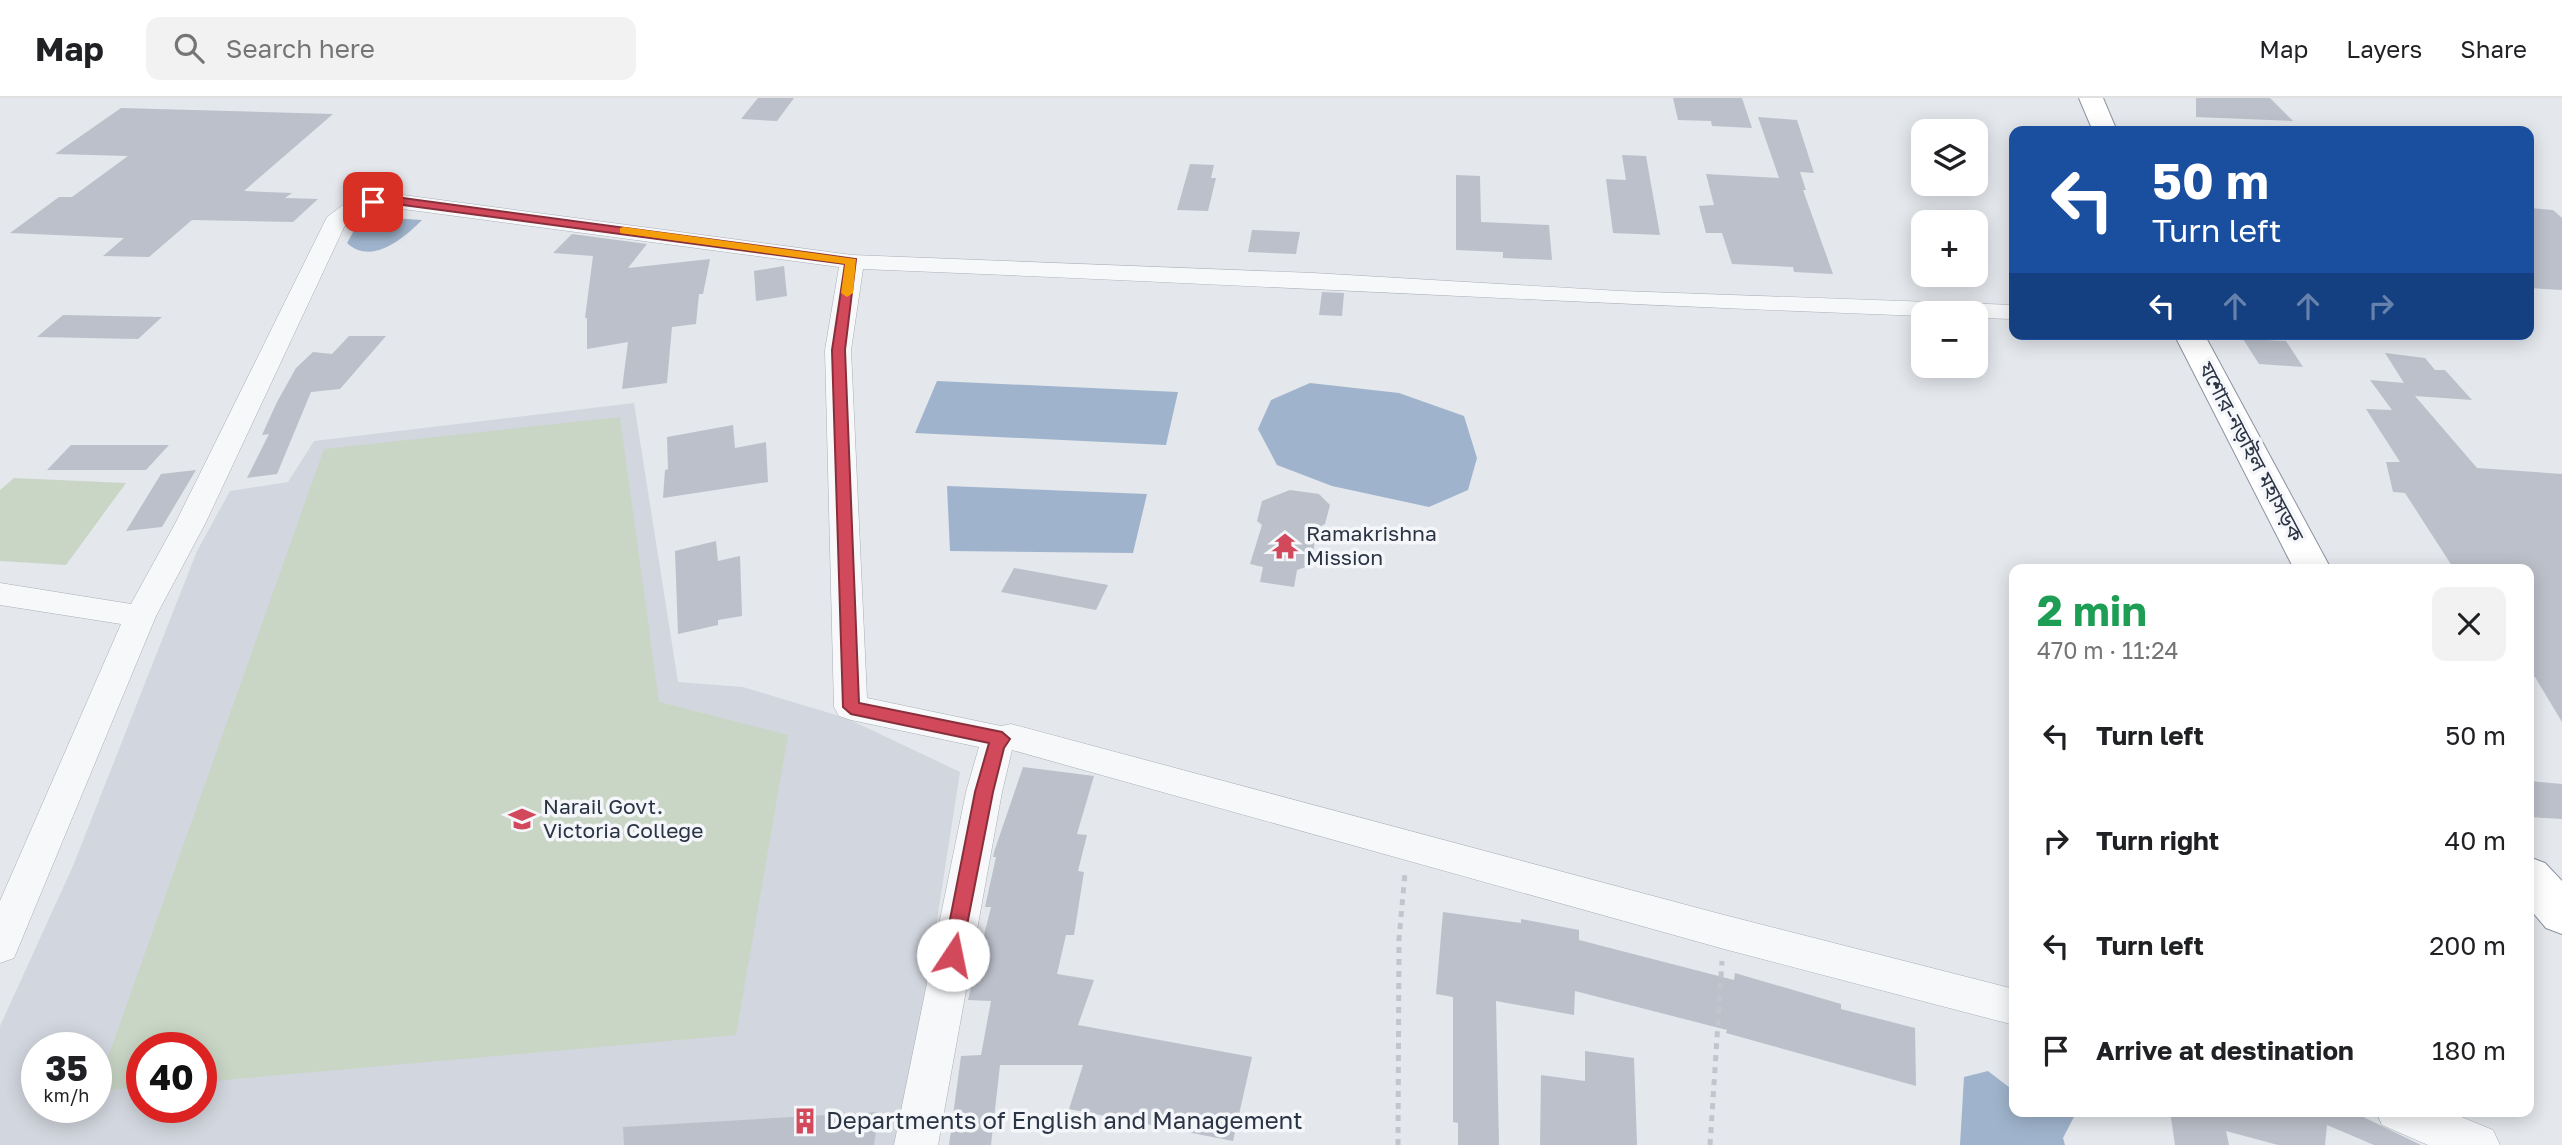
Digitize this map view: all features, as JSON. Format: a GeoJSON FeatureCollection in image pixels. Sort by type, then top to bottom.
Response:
{"type":"FeatureCollection","features":[{"type":"Feature","properties":{"kind":"highway"},"geometry":{"type":"LineString","coordinates":[[2091,98],[2103,126]]}},
{"type":"Feature","properties":{"kind":"highway","name":"যশোর-নড়াইল মহাসড়ক"},"geometry":{"type":"LineString","coordinates":[[2192,340],[2310,564]]}},
{"type":"Feature","properties":{"kind":"highway"},"geometry":{"type":"LineString","coordinates":[[2534,882],[2562,914]]}},
{"type":"Feature","properties":{"kind":"street"},"geometry":{"type":"LineString","coordinates":[[0,946],[140,616],[191,522],[338,217],[359,204],[388,200],[852,262],[1313,280],[1620,298],[2009,312]]}},
{"type":"Feature","properties":{"kind":"street"},"geometry":{"type":"LineString","coordinates":[[852,262],[838,350],[851,707],[1002,739],[1011,737],[1724,932],[2009,1006]]}},
{"type":"Feature","properties":{"kind":"street"},"geometry":{"type":"LineString","coordinates":[[0,594],[140,616]]}},
{"type":"Feature","properties":{"kind":"street"},"geometry":{"type":"LineString","coordinates":[[916,1145],[984,792],[996,746],[1002,739]]}},
{"type":"Feature","properties":{"kind":"street"},"geometry":{"type":"LineString","coordinates":[[2411,1117],[2479,1145]]}},
{"type":"Feature","properties":{"kind":"path"},"geometry":{"type":"LineString","coordinates":[[1398,1145],[1399,939],[1408,844]]}},
{"type":"Feature","properties":{"kind":"path"},"geometry":{"type":"LineString","coordinates":[[1710,1145],[1724,932]]}},
{"type":"Feature","properties":{"kind":"shaded area","name":"Narail Govt. Victoria College"},"geometry":{"type":"Polygon","coordinates":[[[634,403],[678,682],[743,687],[846,718],[960,772],[902,1145],[0,1145],[0,1026],[73,866],[197,551],[230,491],[288,482],[314,441],[634,403]]]}},
{"type":"Feature","properties":{"kind":"green space"},"geometry":{"type":"Polygon","coordinates":[[[620,417],[659,702],[788,735],[736,1035],[217,1081],[217,1032],[126,1032],[126,1088],[112,1090],[112,1046],[324,449],[620,417]]]}},
{"type":"Feature","properties":{"kind":"green space"},"geometry":{"type":"Polygon","coordinates":[[[14,478],[126,483],[66,565],[0,561],[0,490],[14,478]]]}},
{"type":"Feature","properties":{"kind":"water"},"geometry":{"type":"Polygon","coordinates":[[[362,216],[422,220],[387,247],[367,252],[347,243],[362,216]]]}},
{"type":"Feature","properties":{"kind":"water"},"geometry":{"type":"Polygon","coordinates":[[[937,381],[1178,392],[1166,445],[915,433],[937,381]]]}},
{"type":"Feature","properties":{"kind":"water"},"geometry":{"type":"Polygon","coordinates":[[[1310,383],[1399,393],[1464,416],[1477,458],[1468,490],[1429,507],[1332,486],[1277,465],[1258,429],[1271,400],[1310,383]]]}},
{"type":"Feature","properties":{"kind":"water"},"geometry":{"type":"Polygon","coordinates":[[[947,486],[1147,494],[1133,553],[950,551],[947,486]]]}},
{"type":"Feature","properties":{"kind":"water"},"geometry":{"type":"Polygon","coordinates":[[[1988,1071],[2009,1087],[2009,1117],[2074,1117],[2063,1138],[2065,1145],[1960,1145],[1964,1077],[1988,1071]]]}},
{"type":"Feature","properties":{"kind":"building"},"geometry":{"type":"Polygon","coordinates":[[[758,98],[794,98],[777,121],[741,119],[758,98]]]}},
{"type":"Feature","properties":{"kind":"building"},"geometry":{"type":"Polygon","coordinates":[[[1673,98],[1742,98],[1752,128],[1712,126],[1711,121],[1678,120],[1673,98]]]}},
{"type":"Feature","properties":{"kind":"building"},"geometry":{"type":"Polygon","coordinates":[[[2196,98],[2270,98],[2293,121],[2196,117],[2196,98]]]}},
{"type":"Feature","properties":{"kind":"building"},"geometry":{"type":"Polygon","coordinates":[[[121,108],[333,114],[244,191],[292,193],[285,198],[318,199],[293,222],[192,220],[149,257],[103,256],[124,238],[10,233],[59,197],[72,197],[128,156],[55,154],[121,108]]]}},
{"type":"Feature","properties":{"kind":"building"},"geometry":{"type":"Polygon","coordinates":[[[1758,117],[1797,120],[1814,173],[1800,172],[1806,190],[1803,190],[1833,274],[1794,272],[1793,267],[1732,264],[1722,233],[1706,233],[1699,206],[1714,205],[1706,174],[1779,178],[1758,117]]]}},
{"type":"Feature","properties":{"kind":"building"},"geometry":{"type":"Polygon","coordinates":[[[1622,155],[1646,156],[1660,235],[1613,233],[1606,179],[1626,180],[1622,155]]]}},
{"type":"Feature","properties":{"kind":"building"},"geometry":{"type":"Polygon","coordinates":[[[1190,164],[1214,165],[1211,178],[1216,178],[1208,211],[1177,210],[1190,164]]]}},
{"type":"Feature","properties":{"kind":"building"},"geometry":{"type":"Polygon","coordinates":[[[1456,175],[1480,176],[1481,222],[1549,225],[1552,260],[1503,258],[1503,252],[1456,250],[1456,175]]]}},
{"type":"Feature","properties":{"kind":"building"},"geometry":{"type":"Polygon","coordinates":[[[2534,208],[2553,210],[2562,218],[2562,290],[2534,288],[2534,208]]]}},
{"type":"Feature","properties":{"kind":"building"},"geometry":{"type":"Polygon","coordinates":[[[1252,230],[1300,232],[1296,254],[1248,252],[1252,230]]]}},
{"type":"Feature","properties":{"kind":"building"},"geometry":{"type":"Polygon","coordinates":[[[572,234],[647,244],[628,268],[710,259],[703,294],[699,294],[696,324],[672,327],[667,383],[622,389],[628,342],[587,349],[585,318],[593,256],[553,253],[572,234]]]}},
{"type":"Feature","properties":{"kind":"building"},"geometry":{"type":"Polygon","coordinates":[[[784,266],[787,296],[756,301],[754,271],[784,266]]]}},
{"type":"Feature","properties":{"kind":"building"},"geometry":{"type":"Polygon","coordinates":[[[1322,292],[1344,293],[1342,316],[1319,315],[1322,292]]]}},
{"type":"Feature","properties":{"kind":"building"},"geometry":{"type":"Polygon","coordinates":[[[63,315],[162,317],[138,339],[37,337],[63,315]]]}},
{"type":"Feature","properties":{"kind":"building"},"geometry":{"type":"Polygon","coordinates":[[[349,336],[386,336],[340,389],[311,392],[277,474],[247,478],[269,434],[262,435],[296,368],[313,352],[332,354],[349,336]]]}},
{"type":"Feature","properties":{"kind":"building"},"geometry":{"type":"Polygon","coordinates":[[[2244,340],[2286,341],[2303,367],[2259,364],[2244,340]]]}},
{"type":"Feature","properties":{"kind":"building"},"geometry":{"type":"Polygon","coordinates":[[[2385,353],[2425,358],[2435,370],[2445,370],[2472,400],[2415,396],[2477,468],[2562,474],[2562,722],[2534,677],[2534,564],[2451,564],[2405,493],[2393,492],[2386,462],[2400,462],[2366,409],[2392,410],[2370,380],[2404,383],[2385,353]]]}},
{"type":"Feature","properties":{"kind":"building"},"geometry":{"type":"Polygon","coordinates":[[[733,425],[735,448],[766,442],[768,482],[663,498],[665,470],[668,469],[667,437],[733,425]]]}},
{"type":"Feature","properties":{"kind":"building"},"geometry":{"type":"Polygon","coordinates":[[[71,445],[169,445],[146,470],[47,470],[71,445]]]}},
{"type":"Feature","properties":{"kind":"building"},"geometry":{"type":"Polygon","coordinates":[[[196,470],[162,527],[126,531],[161,474],[196,470]]]}},
{"type":"Feature","properties":{"kind":"building","name":"Ramakrishna Mission"},"geometry":{"type":"Polygon","coordinates":[[[1290,490],[1319,494],[1330,505],[1325,524],[1317,528],[1311,565],[1297,570],[1294,587],[1260,582],[1263,567],[1250,564],[1262,525],[1257,521],[1262,501],[1290,490]]]}},
{"type":"Feature","properties":{"kind":"building"},"geometry":{"type":"Polygon","coordinates":[[[716,541],[718,561],[740,556],[742,616],[718,620],[718,625],[678,634],[675,551],[716,541]]]}},
{"type":"Feature","properties":{"kind":"building"},"geometry":{"type":"Polygon","coordinates":[[[1014,568],[1108,585],[1096,610],[1001,592],[1014,568]]]}},
{"type":"Feature","properties":{"kind":"building"},"geometry":{"type":"Polygon","coordinates":[[[1023,767],[1094,776],[1077,834],[1087,835],[1078,871],[1084,872],[1074,935],[1066,935],[1057,974],[1094,980],[1078,1025],[1252,1057],[1233,1141],[1069,1109],[1083,1065],[1000,1065],[991,1145],[949,1145],[961,1056],[981,1055],[991,1001],[968,1000],[991,907],[985,907],[996,857],[993,857],[994,852],[1023,767]]]}},
{"type":"Feature","properties":{"kind":"building"},"geometry":{"type":"Polygon","coordinates":[[[2534,781],[2562,784],[2562,819],[2534,817],[2534,781]]]}},
{"type":"Feature","properties":{"kind":"building"},"geometry":{"type":"Polygon","coordinates":[[[1443,912],[1521,923],[1521,919],[1579,930],[1579,940],[1734,980],[1735,973],[1841,1004],[1841,1009],[1915,1028],[1916,1086],[1726,1033],[1727,1030],[1575,991],[1574,1015],[1496,1001],[1499,1145],[1458,1145],[1458,1123],[1453,1122],[1453,997],[1436,994],[1443,912]]]}},
{"type":"Feature","properties":{"kind":"building"},"geometry":{"type":"Polygon","coordinates":[[[1585,1051],[1634,1058],[1637,1145],[1540,1145],[1541,1075],[1585,1081],[1585,1051]]]}},
{"type":"Feature","properties":{"kind":"building","name":"Departments of English and Management"},"geometry":{"type":"Polygon","coordinates":[[[879,1112],[874,1145],[624,1145],[623,1127],[879,1112]]]}},
{"type":"Feature","properties":{"kind":"building"},"geometry":{"type":"Polygon","coordinates":[[[2171,1117],[2363,1117],[2421,1145],[2374,1145],[2327,1125],[2325,1145],[2278,1145],[2226,1131],[2229,1145],[2175,1145],[2171,1117]]]}},
{"type":"Feature","properties":{"kind":"slow traffic"},"geometry":{"type":"LineString","coordinates":[[624,231],[852,262],[847,293]]}},
{"type":"Feature","properties":{"kind":"place","name":"Ramakrishna Mission"},"geometry":{"type":"Point","coordinates":[1285,546]}},
{"type":"Feature","properties":{"kind":"place","name":"Narail Govt. Victoria College"},"geometry":{"type":"Point","coordinates":[522,819]}},
{"type":"Feature","properties":{"kind":"place","name":"Departments of English and Management"},"geometry":{"type":"Point","coordinates":[805,1121]}},
{"type":"Feature","properties":{"kind":"route"},"geometry":{"type":"LineString","coordinates":[[373,202],[388,200],[852,262],[838,350],[851,707],[1002,739],[996,746],[984,792],[953,955]]}}]}
